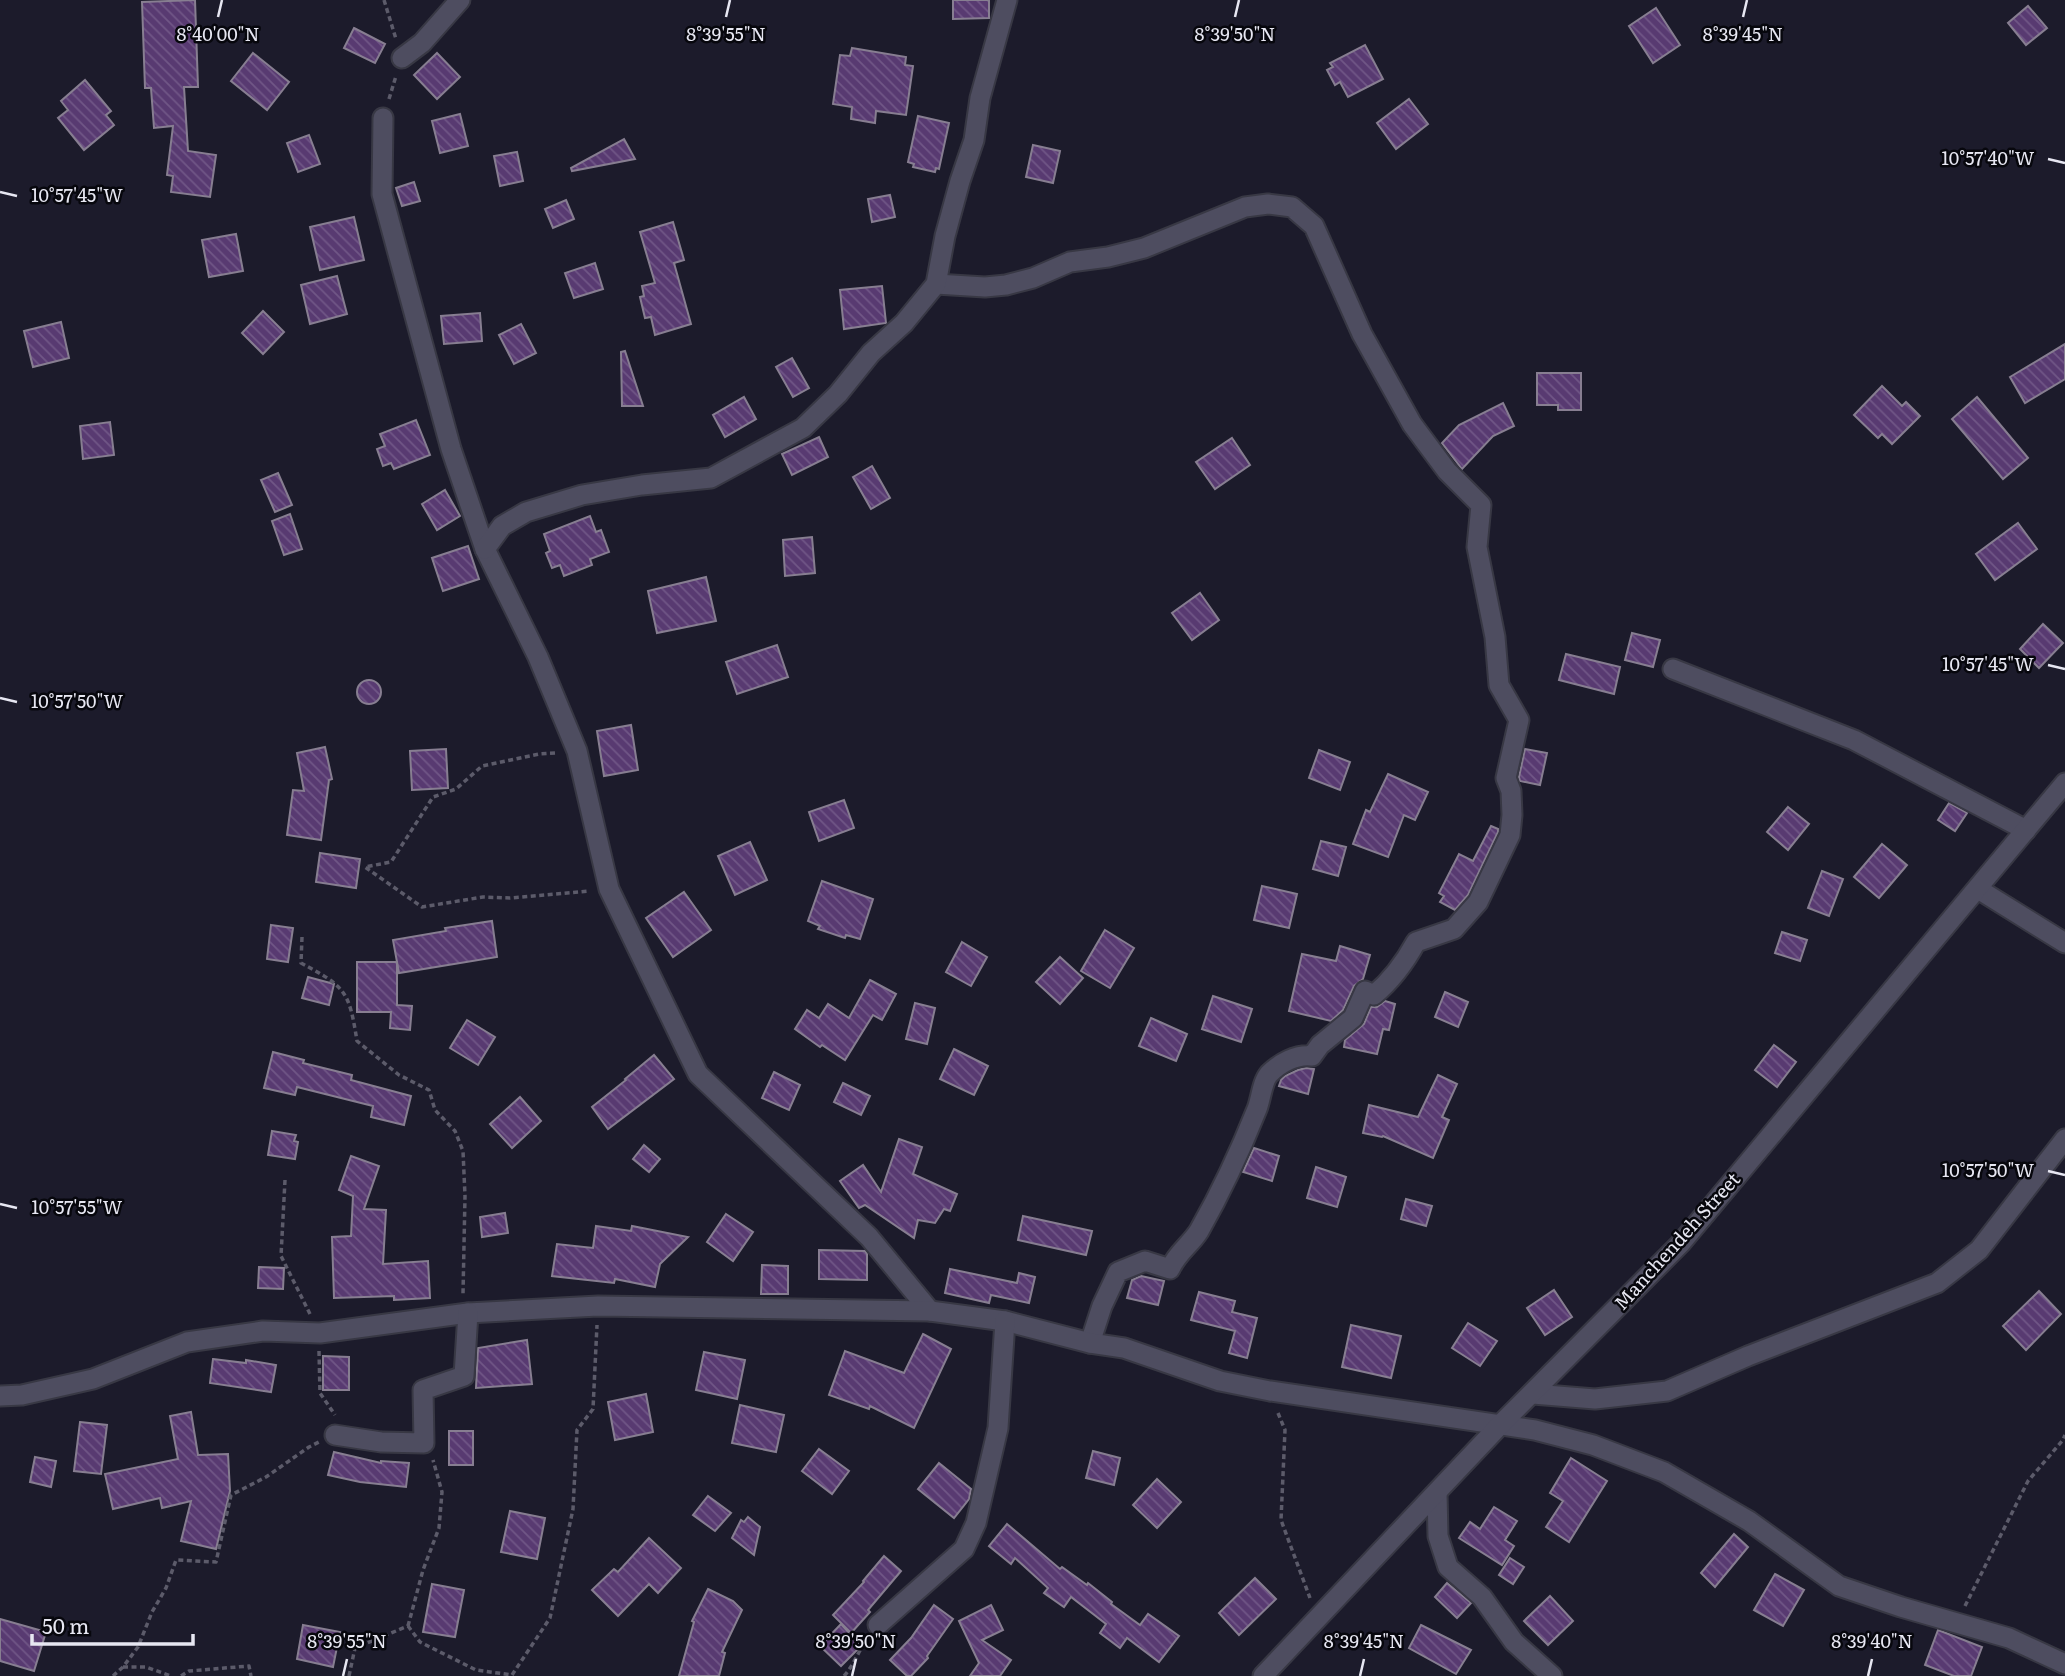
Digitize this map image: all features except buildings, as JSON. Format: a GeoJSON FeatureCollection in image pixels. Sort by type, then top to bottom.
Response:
{"type":"FeatureCollection","features":[{"type":"Feature","properties":{"kind":"street"},"geometry":{"type":"LineString","coordinates":[[402,58],[422,43],[460,0]]}},
{"type":"Feature","properties":{"kind":"street"},"geometry":{"type":"LineString","coordinates":[[485,549],[502,526],[526,512],[582,495],[711,478],[803,428],[838,394],[871,353],[904,323],[936,284],[945,236],[974,140],[980,98],[1007,0]]}},
{"type":"Feature","properties":{"kind":"street"},"geometry":{"type":"LineString","coordinates":[[383,118],[382,194],[451,449],[485,549],[538,657],[577,751],[609,889],[698,1074],[869,1237],[930,1311]]}},
{"type":"Feature","properties":{"kind":"street"},"geometry":{"type":"LineString","coordinates":[[936,284],[985,287],[1006,285],[1033,278],[1070,262],[1108,257],[1144,248],[1245,207],[1268,204],[1292,207],[1314,226],[1362,334],[1412,424],[1447,471],[1481,505],[1477,547],[1495,636],[1499,685],[1519,720],[1506,778],[1511,791],[1510,835],[1478,902],[1454,929],[1416,942],[1387,984],[1374,995],[1365,991],[1353,1018],[1320,1045],[1312,1056],[1287,1060],[1267,1076],[1257,1108],[1214,1204],[1197,1235],[1176,1257],[1170,1269],[1145,1261],[1118,1272],[1102,1306],[1090,1343]]}},
{"type":"Feature","properties":{"kind":"street"},"geometry":{"type":"LineString","coordinates":[[1673,669],[1854,740],[2026,830]]}},
{"type":"Feature","properties":{"kind":"street","name":"Manchendeh Street"},"geometry":{"type":"LineString","coordinates":[[1264,1676],[1499,1426],[1681,1243],[2065,783]]}},
{"type":"Feature","properties":{"kind":"street"},"geometry":{"type":"LineString","coordinates":[[1978,889],[2065,943]]}},
{"type":"Feature","properties":{"kind":"street"},"geometry":{"type":"LineString","coordinates":[[1533,1394],[1595,1399],[1667,1391],[1748,1356],[1937,1283],[1979,1250],[2065,1139]]}},
{"type":"Feature","properties":{"kind":"street"},"geometry":{"type":"LineString","coordinates":[[0,1395],[22,1395],[93,1379],[187,1342],[263,1331],[320,1333],[468,1313],[598,1306],[930,1311],[1005,1321],[1090,1343],[1124,1348],[1220,1381],[1270,1391],[1535,1430],[1593,1445],[1664,1472],[1749,1521],[1839,1586],[2009,1638],[2065,1664]]}},
{"type":"Feature","properties":{"kind":"street"},"geometry":{"type":"LineString","coordinates":[[335,1435],[381,1442],[424,1443],[423,1390],[464,1376],[468,1313]]}},
{"type":"Feature","properties":{"kind":"street"},"geometry":{"type":"LineString","coordinates":[[878,1625],[964,1549],[975,1523],[998,1428],[1005,1321]]}},
{"type":"Feature","properties":{"kind":"street"},"geometry":{"type":"LineString","coordinates":[[1437,1493],[1438,1536],[1448,1567],[1482,1597],[1514,1642],[1552,1676]]}},
{"type":"Feature","properties":{"kind":"path"},"geometry":{"type":"LineString","coordinates":[[577,751],[539,754],[482,766],[456,789],[433,797],[391,862],[365,867],[422,907],[483,897],[510,898],[609,889]]}},
{"type":"Feature","properties":{"kind":"path"},"geometry":{"type":"LineString","coordinates":[[302,937],[301,963],[341,988],[351,1007],[357,1041],[399,1075],[429,1090],[435,1110],[455,1131],[463,1151],[465,1196],[462,1278],[463,1299],[468,1313]]}},
{"type":"Feature","properties":{"kind":"path"},"geometry":{"type":"LineString","coordinates":[[113,1676],[138,1647],[176,1560],[216,1562],[231,1495],[266,1477],[309,1447],[335,1435],[343,1426],[320,1393],[320,1333],[281,1256],[285,1180]]}},
{"type":"Feature","properties":{"kind":"path"},"geometry":{"type":"LineString","coordinates":[[408,1626],[420,1642],[476,1670],[512,1675],[550,1618],[573,1509],[577,1430],[593,1409],[598,1306]]}},
{"type":"Feature","properties":{"kind":"path"},"geometry":{"type":"LineString","coordinates":[[1270,1391],[1285,1430],[1281,1520],[1318,1619]]}},
{"type":"Feature","properties":{"kind":"path"},"geometry":{"type":"LineString","coordinates":[[1956,1623],[2028,1480],[2065,1435]]}},
{"type":"Feature","properties":{"kind":"path"},"geometry":{"type":"LineString","coordinates":[[408,1626],[441,1516],[442,1492],[432,1454],[424,1443]]}},
{"type":"Feature","properties":{"kind":"path"},"geometry":{"type":"LineString","coordinates":[[844,1676],[878,1625]]}},
{"type":"Feature","properties":{"kind":"path"},"geometry":{"type":"LineString","coordinates":[[349,1676],[355,1648],[408,1626]]}},
{"type":"Feature","properties":{"kind":"path"},"geometry":{"type":"LineString","coordinates":[[123,1667],[146,1667],[171,1676]]}},
{"type":"Feature","properties":{"kind":"path"},"geometry":{"type":"LineString","coordinates":[[181,1676],[189,1671],[249,1667],[251,1676]]}}]}
